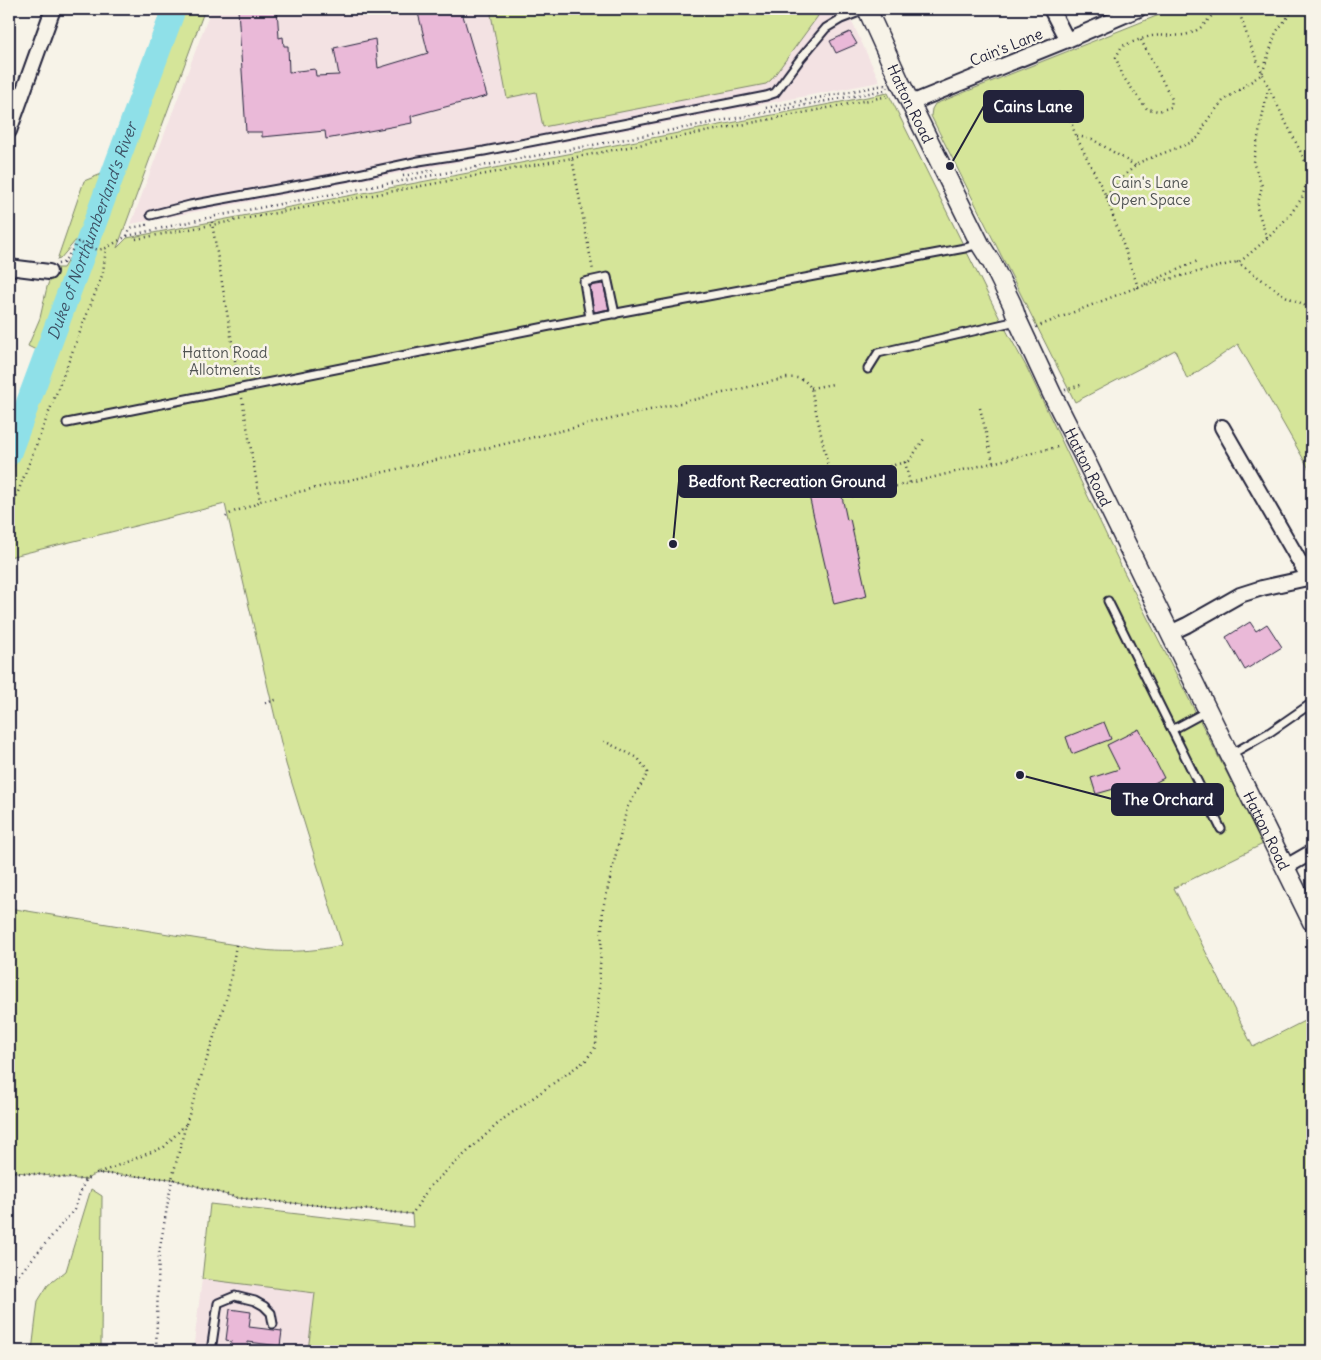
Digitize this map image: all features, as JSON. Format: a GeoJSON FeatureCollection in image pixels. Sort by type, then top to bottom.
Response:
{"type":"FeatureCollection","features":[{"type":"Feature","properties":{"kind":"street"},"geometry":{"type":"LineString","coordinates":[[9,131],[53,9]]}},
{"type":"Feature","properties":{"kind":"street","name":"Hatton Road"},"geometry":{"type":"LineString","coordinates":[[867,9],[905,91],[980,244],[1012,304],[1020,326],[1312,922]]}},
{"type":"Feature","properties":{"kind":"street"},"geometry":{"type":"LineString","coordinates":[[1051,9],[1067,40]]}},
{"type":"Feature","properties":{"kind":"street","name":"Cain's Lane"},"geometry":{"type":"LineString","coordinates":[[905,91],[1067,40],[1139,9]]}},
{"type":"Feature","properties":{"kind":"street"},"geometry":{"type":"LineString","coordinates":[[9,267],[49,272]]}},
{"type":"Feature","properties":{"kind":"street"},"geometry":{"type":"LineString","coordinates":[[1170,633],[1240,595],[1311,577],[1222,427]]}},
{"type":"Feature","properties":{"kind":"street"},"geometry":{"type":"LineString","coordinates":[[1286,867],[1312,852]]}},
{"type":"Feature","properties":{"kind":"lane"},"geometry":{"type":"LineString","coordinates":[[151,215],[190,205],[349,176],[419,161],[484,152],[766,96],[775,92],[800,58],[826,28],[841,19],[867,9]]}},
{"type":"Feature","properties":{"kind":"lane"},"geometry":{"type":"LineString","coordinates":[[67,423],[590,318],[980,244]]}},
{"type":"Feature","properties":{"kind":"lane"},"geometry":{"type":"LineString","coordinates":[[590,318],[584,282],[607,277],[615,314]]}},
{"type":"Feature","properties":{"kind":"lane"},"geometry":{"type":"LineString","coordinates":[[868,369],[878,353],[1008,323],[1020,326]]}},
{"type":"Feature","properties":{"kind":"lane"},"geometry":{"type":"LineString","coordinates":[[1108,601],[1221,829]]}},
{"type":"Feature","properties":{"kind":"lane"},"geometry":{"type":"LineString","coordinates":[[1230,755],[1270,732],[1312,703]]}},
{"type":"Feature","properties":{"kind":"lane"},"geometry":{"type":"LineString","coordinates":[[1172,730],[1208,711]]}},
{"type":"Feature","properties":{"kind":"lane"},"geometry":{"type":"LineString","coordinates":[[212,1351],[218,1303],[235,1296],[255,1300],[271,1313],[273,1324]]}},
{"type":"Feature","properties":{"kind":"path"},"geometry":{"type":"LineString","coordinates":[[1141,40],[1172,99],[1171,107],[1159,111],[1147,108],[1121,74],[1116,57],[1122,46],[1152,36],[1181,36],[1198,30],[1213,13],[1220,9]]}},
{"type":"Feature","properties":{"kind":"path"},"geometry":{"type":"LineString","coordinates":[[1020,326],[1138,287],[1241,261],[1267,239],[1289,216],[1302,198],[1311,172],[1268,88],[1248,41],[1238,9]]}},
{"type":"Feature","properties":{"kind":"path"},"geometry":{"type":"LineString","coordinates":[[1106,196],[1127,172],[1140,162],[1190,143],[1198,137],[1208,119],[1223,101],[1262,74],[1276,32],[1294,9]]}},
{"type":"Feature","properties":{"kind":"path"},"geometry":{"type":"LineString","coordinates":[[49,272],[52,264],[63,262],[78,242],[98,250],[106,248],[127,236],[211,217],[885,90],[887,87],[905,91]]}},
{"type":"Feature","properties":{"kind":"path"},"geometry":{"type":"LineString","coordinates":[[1267,239],[1257,208],[1262,186],[1253,162],[1268,88]]}},
{"type":"Feature","properties":{"kind":"path"},"geometry":{"type":"LineString","coordinates":[[136,240],[572,158],[905,91]]}},
{"type":"Feature","properties":{"kind":"path"},"geometry":{"type":"LineString","coordinates":[[1060,92],[1076,136],[1106,196],[1138,287]]}},
{"type":"Feature","properties":{"kind":"path"},"geometry":{"type":"LineString","coordinates":[[1076,136],[1092,139],[1136,166]]}},
{"type":"Feature","properties":{"kind":"path"},"geometry":{"type":"LineString","coordinates":[[572,158],[594,280]]}},
{"type":"Feature","properties":{"kind":"path"},"geometry":{"type":"LineString","coordinates":[[211,217],[260,500]]}},
{"type":"Feature","properties":{"kind":"path"},"geometry":{"type":"LineString","coordinates":[[9,515],[103,273],[106,248]]}},
{"type":"Feature","properties":{"kind":"path"},"geometry":{"type":"LineString","coordinates":[[1138,287],[1200,260]]}},
{"type":"Feature","properties":{"kind":"path"},"geometry":{"type":"LineString","coordinates":[[1236,262],[1285,296],[1303,304],[1312,312]]}},
{"type":"Feature","properties":{"kind":"path"},"geometry":{"type":"LineString","coordinates":[[226,517],[229,513],[254,505],[260,500],[798,377],[805,381],[810,388],[830,476],[845,474],[849,497],[1077,442]]}},
{"type":"Feature","properties":{"kind":"path"},"geometry":{"type":"LineString","coordinates":[[810,388],[833,384]]}},
{"type":"Feature","properties":{"kind":"path"},"geometry":{"type":"LineString","coordinates":[[980,408],[993,462]]}},
{"type":"Feature","properties":{"kind":"path"},"geometry":{"type":"LineString","coordinates":[[846,478],[909,461],[924,439]]}},
{"type":"Feature","properties":{"kind":"path"},"geometry":{"type":"LineString","coordinates":[[905,462],[910,483]]}},
{"type":"Feature","properties":{"kind":"path"},"geometry":{"type":"LineString","coordinates":[[265,703],[279,699]]}},
{"type":"Feature","properties":{"kind":"path"},"geometry":{"type":"LineString","coordinates":[[97,1173],[172,1179],[238,1198],[412,1214],[430,1186],[502,1120],[586,1060],[596,1046],[603,908],[627,808],[648,773],[638,758],[602,740]]}},
{"type":"Feature","properties":{"kind":"path"},"geometry":{"type":"LineString","coordinates":[[156,1351],[159,1253],[172,1179],[186,1124],[228,993],[236,945]]}},
{"type":"Feature","properties":{"kind":"path"},"geometry":{"type":"LineString","coordinates":[[9,1171],[85,1180],[97,1173],[164,1147],[186,1124]]}},
{"type":"Feature","properties":{"kind":"path"},"geometry":{"type":"LineString","coordinates":[[9,1286],[74,1210],[85,1180]]}},
{"type":"Feature","properties":{"kind":"shaded area"},"geometry":{"type":"Polygon","coordinates":[[[211,9],[846,9],[880,82],[131,224],[211,9]]]}},
{"type":"Feature","properties":{"kind":"shaded area"},"geometry":{"type":"Polygon","coordinates":[[[202,1279],[315,1293],[308,1351],[193,1351],[202,1279]]]}},
{"type":"Feature","properties":{"kind":"green space","name":"Hatton Road Allotments"},"geometry":{"type":"Polygon","coordinates":[[[184,9],[205,9],[117,248],[127,238],[888,93],[1000,319],[1027,368],[1122,568],[1263,844],[1174,888],[1253,1047],[1312,1017],[1312,1351],[308,1351],[315,1293],[202,1279],[210,1204],[413,1227],[412,1214],[238,1198],[172,1179],[97,1173],[85,1180],[9,1171],[9,908],[262,950],[302,951],[342,945],[286,764],[225,504],[9,557],[9,480],[184,9]]]}},
{"type":"Feature","properties":{"kind":"green space"},"geometry":{"type":"Polygon","coordinates":[[[490,9],[815,9],[818,16],[771,80],[766,84],[543,127],[536,92],[507,98],[490,9]]]}},
{"type":"Feature","properties":{"kind":"green space","name":"Cain's Lane Open Space"},"geometry":{"type":"Polygon","coordinates":[[[1174,9],[1312,9],[1312,474],[1238,344],[1187,379],[1175,350],[1075,402],[931,116],[935,104],[1174,9]]]}},
{"type":"Feature","properties":{"kind":"green space"},"geometry":{"type":"Polygon","coordinates":[[[104,173],[79,240],[76,240],[57,260],[84,181],[104,173]]]}},
{"type":"Feature","properties":{"kind":"green space"},"geometry":{"type":"Polygon","coordinates":[[[77,246],[79,246],[40,352],[28,346],[40,318],[47,287],[54,268],[63,268],[77,246]]]}},
{"type":"Feature","properties":{"kind":"green space"},"geometry":{"type":"Polygon","coordinates":[[[91,1189],[102,1196],[101,1351],[32,1351],[38,1301],[48,1285],[66,1271],[91,1189]]]}},
{"type":"Feature","properties":{"kind":"building"},"geometry":{"type":"Polygon","coordinates":[[[238,9],[277,9],[279,38],[283,37],[284,46],[288,46],[289,72],[315,69],[316,76],[339,75],[334,48],[375,39],[378,68],[428,53],[417,9],[461,9],[487,96],[411,116],[412,123],[326,139],[325,131],[262,137],[262,132],[246,132],[238,9]]]}},
{"type":"Feature","properties":{"kind":"building"},"geometry":{"type":"Polygon","coordinates":[[[850,32],[857,44],[836,53],[830,41],[850,32]]]}},
{"type":"Feature","properties":{"kind":"building"},"geometry":{"type":"Polygon","coordinates":[[[603,284],[609,309],[594,312],[590,286],[603,284]]]}},
{"type":"Feature","properties":{"kind":"building"},"geometry":{"type":"Polygon","coordinates":[[[838,478],[847,520],[850,519],[867,596],[834,604],[807,487],[838,478]]]}},
{"type":"Feature","properties":{"kind":"building"},"geometry":{"type":"Polygon","coordinates":[[[1250,622],[1256,631],[1267,624],[1282,647],[1245,670],[1226,637],[1250,622]]]}},
{"type":"Feature","properties":{"kind":"building"},"geometry":{"type":"Polygon","coordinates":[[[1104,722],[1111,739],[1072,754],[1066,737],[1104,722]]]}},
{"type":"Feature","properties":{"kind":"building"},"geometry":{"type":"Polygon","coordinates":[[[1139,729],[1164,778],[1135,793],[1132,787],[1130,788],[1128,785],[1096,794],[1091,778],[1119,769],[1107,745],[1139,729]]]}},
{"type":"Feature","properties":{"kind":"building"},"geometry":{"type":"Polygon","coordinates":[[[230,1309],[251,1312],[249,1327],[282,1331],[280,1346],[248,1342],[247,1351],[230,1351],[231,1341],[226,1340],[230,1309]]]}},
{"type":"Feature","properties":{"kind":"waterway","name":"Duke of Northumberland's River"},"geometry":{"type":"LineString","coordinates":[[9,454],[174,9]]}},
{"type":"Feature","properties":{"kind":"place","name":"Cains Lane"},"geometry":{"type":"Point","coordinates":[950,166]}},
{"type":"Feature","properties":{"kind":"place","name":"Bedfont Recreation Ground"},"geometry":{"type":"Point","coordinates":[673,544]}},
{"type":"Feature","properties":{"kind":"place","name":"The Orchard"},"geometry":{"type":"Point","coordinates":[1020,775]}}]}
